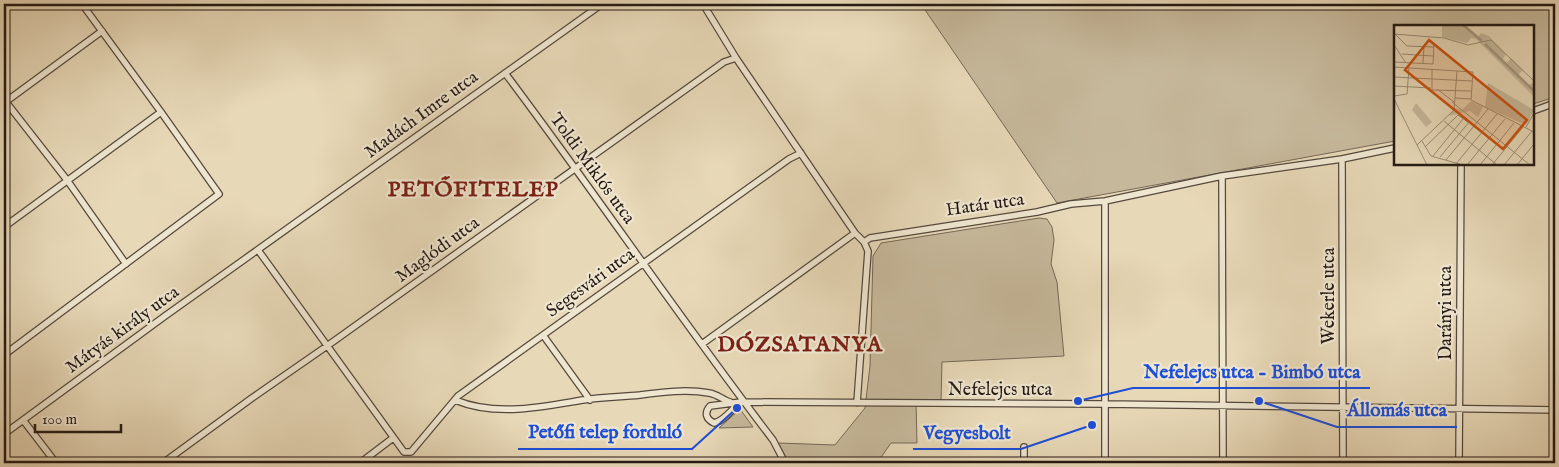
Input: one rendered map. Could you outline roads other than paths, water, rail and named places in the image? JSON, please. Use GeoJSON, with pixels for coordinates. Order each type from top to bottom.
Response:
{"type":"FeatureCollection","features":[{"type":"Feature","properties":{"kind":"street"},"geometry":{"type":"LineString","coordinates":[[4,355],[219,194],[162,112],[82,4]]}},
{"type":"Feature","properties":{"kind":"street","name":"Madách Imre utca"},"geometry":{"type":"LineString","coordinates":[[258,250],[602,4]]}},
{"type":"Feature","properties":{"kind":"street"},"geometry":{"type":"LineString","coordinates":[[703,4],[736,58],[855,233],[864,242],[868,251],[857,403]]}},
{"type":"Feature","properties":{"kind":"street"},"geometry":{"type":"LineString","coordinates":[[102,31],[5,103],[67,180],[126,264]]}},
{"type":"Feature","properties":{"kind":"street","name":"Maglódi utca"},"geometry":{"type":"LineString","coordinates":[[163,463],[724,62],[736,58]]}},
{"type":"Feature","properties":{"kind":"street","name":"Toldi Miklós utca"},"geometry":{"type":"LineString","coordinates":[[505,73],[576,168],[743,402],[773,440],[785,463]]}},
{"type":"Feature","properties":{"kind":"street"},"geometry":{"type":"LineString","coordinates":[[1534,111],[1555,103]]}},
{"type":"Feature","properties":{"kind":"street"},"geometry":{"type":"LineString","coordinates":[[4,227],[162,112]]}},
{"type":"Feature","properties":{"kind":"street","name":"Határ utca"},"geometry":{"type":"LineString","coordinates":[[864,242],[870,238],[913,230],[1037,212],[1071,204],[1105,201],[1222,176],[1342,160],[1394,148]]}},
{"type":"Feature","properties":{"kind":"street","name":"Segesvári utca"},"geometry":{"type":"LineString","coordinates":[[393,438],[404,452],[411,452],[458,396],[788,159],[801,153]]}},
{"type":"Feature","properties":{"kind":"street","name":"Wekerle utca"},"geometry":{"type":"LineString","coordinates":[[1342,160],[1343,463]]}},
{"type":"Feature","properties":{"kind":"street","name":"Darányi utca"},"geometry":{"type":"LineString","coordinates":[[1459,463],[1461,165]]}},
{"type":"Feature","properties":{"kind":"street"},"geometry":{"type":"LineString","coordinates":[[1222,176],[1223,463]]}},
{"type":"Feature","properties":{"kind":"street"},"geometry":{"type":"LineString","coordinates":[[1105,201],[1105,463]]}},
{"type":"Feature","properties":{"kind":"street"},"geometry":{"type":"LineString","coordinates":[[702,344],[855,233]]}},
{"type":"Feature","properties":{"kind":"street"},"geometry":{"type":"LineString","coordinates":[[258,250],[393,438],[360,463]]}},
{"type":"Feature","properties":{"kind":"street","name":"Mátyás király utca"},"geometry":{"type":"LineString","coordinates":[[4,434],[258,250]]}},
{"type":"Feature","properties":{"kind":"street"},"geometry":{"type":"LineString","coordinates":[[543,335],[590,400]]}},
{"type":"Feature","properties":{"kind":"street"},"geometry":{"type":"LineString","coordinates":[[455,400],[466,405],[502,410],[550,406],[622,395],[683,391],[708,392],[733,403]]}},
{"type":"Feature","properties":{"kind":"street","name":"Nefelejcs utca"},"geometry":{"type":"LineString","coordinates":[[743,402],[734,406],[724,420],[714,423],[706,417],[710,406],[743,402],[1105,404],[1555,410]]}},
{"type":"Feature","properties":{"kind":"street"},"geometry":{"type":"LineString","coordinates":[[23,420],[56,463]]}},
{"type":"Feature","properties":{"kind":"street"},"geometry":{"type":"LineString","coordinates":[[1024,447],[1024,463]]}},
{"type":"Feature","properties":{"kind":"place","name":"Nefelejcs utca - Bimbó utca"},"geometry":{"type":"Point","coordinates":[1078,401]}},
{"type":"Feature","properties":{"kind":"place","name":"Állomás utca"},"geometry":{"type":"Point","coordinates":[1259,401]}},
{"type":"Feature","properties":{"kind":"place","name":"Petőfi telep forduló"},"geometry":{"type":"Point","coordinates":[737,408]}},
{"type":"Feature","properties":{"kind":"place","name":"Vegyesbolt"},"geometry":{"type":"Point","coordinates":[1092,425]}},
{"type":"Feature","properties":{"kind":"district","name":"PETŐFITELEP"},"geometry":{"type":"Point","coordinates":[473,188]}},
{"type":"Feature","properties":{"kind":"district","name":"DÓZSATANYA"},"geometry":{"type":"Point","coordinates":[800,343]}}]}
